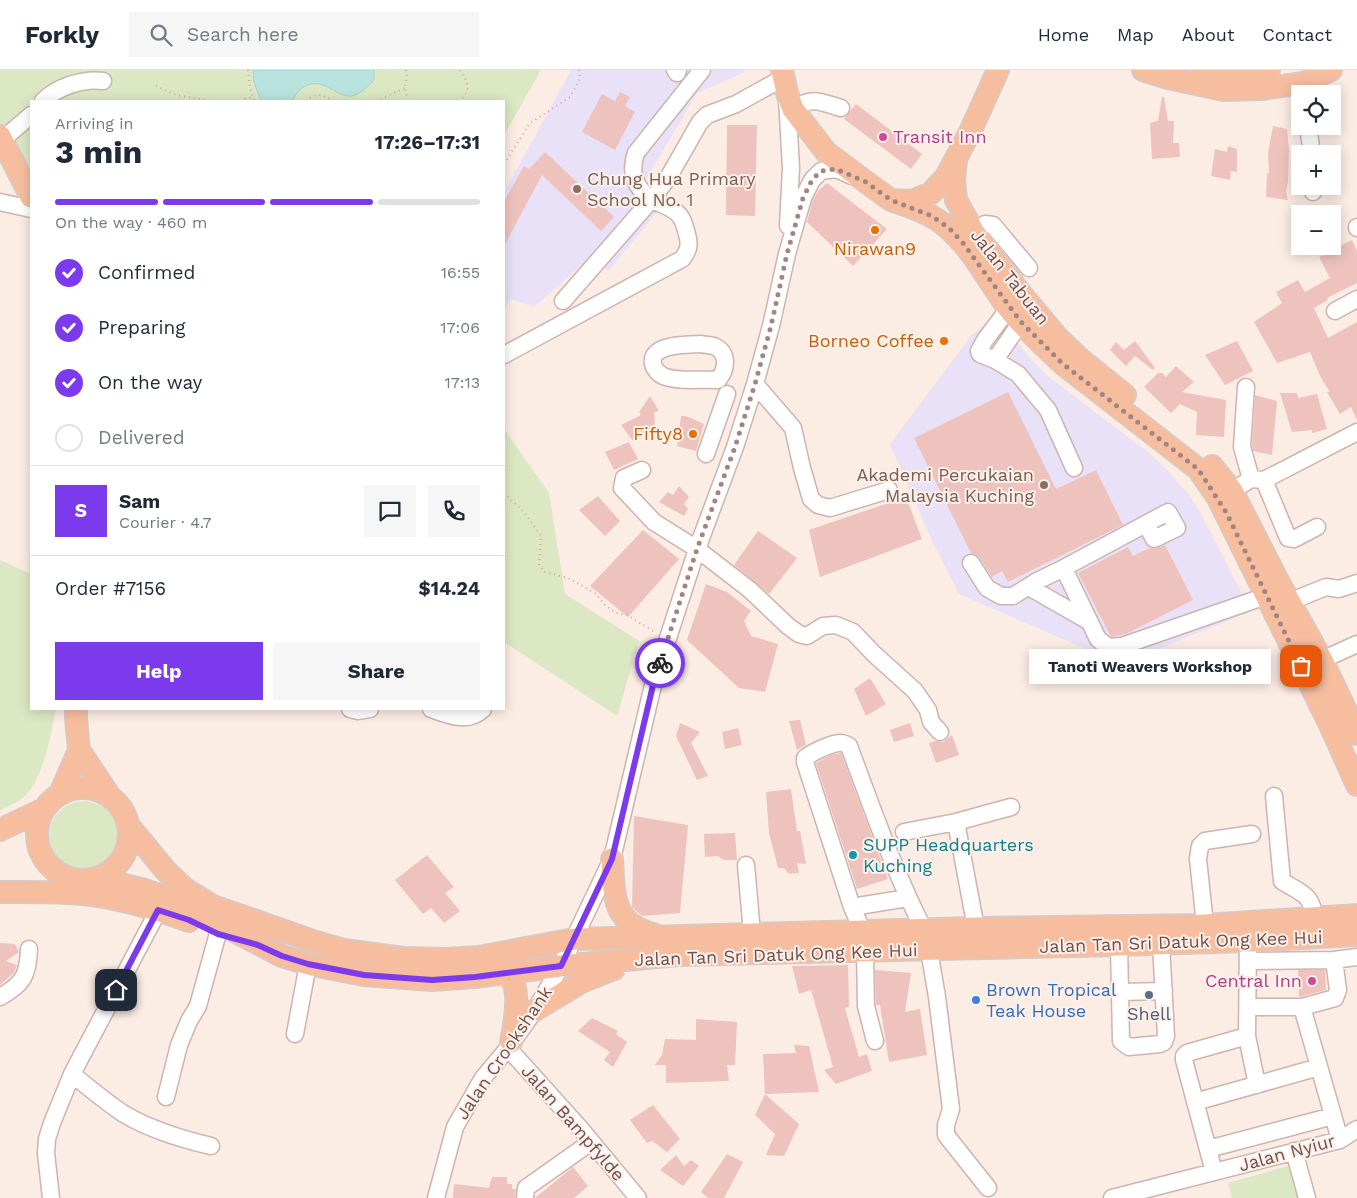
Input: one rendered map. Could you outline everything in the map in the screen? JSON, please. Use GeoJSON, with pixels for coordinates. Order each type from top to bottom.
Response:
{"type":"FeatureCollection","features":[{"type":"Feature","properties":{"kind":"main road"},"geometry":{"type":"LineString","coordinates":[[891,200],[912,201],[931,193],[946,177],[956,160],[998,70]]}},
{"type":"Feature","properties":{"kind":"main road"},"geometry":{"type":"LineString","coordinates":[[1143,70],[1168,78],[1224,90],[1291,88]]}},
{"type":"Feature","properties":{"kind":"main road"},"geometry":{"type":"LineString","coordinates":[[1203,70],[1234,74],[1269,70]]}},
{"type":"Feature","properties":{"kind":"main road"},"geometry":{"type":"LineString","coordinates":[[1308,85],[1331,70]]}},
{"type":"Feature","properties":{"kind":"main road","name":"Jalan Tabuan"},"geometry":{"type":"LineString","coordinates":[[786,88],[826,152],[891,200],[932,216],[949,228],[963,243],[1015,315],[1063,364],[1198,469],[1226,512],[1331,727],[1357,785]]}},
{"type":"Feature","properties":{"kind":"main road"},"geometry":{"type":"LineString","coordinates":[[1,138],[30,195]]}},
{"type":"Feature","properties":{"kind":"main road","name":"Jalan Tabuan"},"geometry":{"type":"LineString","coordinates":[[956,160],[954,180],[956,200],[975,234],[1022,296],[1058,338],[1079,358],[1206,459],[1232,491],[1289,602],[1322,660],[1357,734]]}},
{"type":"Feature","properties":{"kind":"main road"},"geometry":{"type":"LineString","coordinates":[[44,809],[38,821],[36,835],[38,848],[44,860],[53,870],[80,880],[95,878],[108,873],[118,864],[125,852],[128,839],[128,825],[122,810],[80,750],[76,710]]}},
{"type":"Feature","properties":{"kind":"main road"},"geometry":{"type":"LineString","coordinates":[[60,794],[80,750]]}},
{"type":"Feature","properties":{"kind":"main road"},"geometry":{"type":"LineString","coordinates":[[0,830],[44,809],[60,794],[72,789],[86,788],[112,798]]}},
{"type":"Feature","properties":{"kind":"main road","name":"Jalan Tan Sri Datuk Ong Kee Hui"},"geometry":{"type":"LineString","coordinates":[[128,825],[172,877],[213,906],[316,942],[378,956],[446,960],[479,957],[575,939],[752,933],[864,941]]}},
{"type":"Feature","properties":{"kind":"main road"},"geometry":{"type":"LineString","coordinates":[[612,859],[615,896],[620,911],[629,923],[643,931],[663,937]]}},
{"type":"Feature","properties":{"kind":"main road"},"geometry":{"type":"LineString","coordinates":[[0,879],[65,876]]}},
{"type":"Feature","properties":{"kind":"main road","name":"Jalan Tan Sri Datuk Ong Kee Hui"},"geometry":{"type":"LineString","coordinates":[[95,878],[145,890],[174,900],[258,945],[282,956],[308,964],[364,975],[432,980],[678,955],[864,941],[927,940],[1119,946],[1161,944],[1249,952],[1357,935]]}},
{"type":"Feature","properties":{"kind":"main road"},"geometry":{"type":"LineString","coordinates":[[0,892],[40,892],[103,897],[158,910],[189,920],[218,934],[258,945]]}},
{"type":"Feature","properties":{"kind":"main road","name":"Jalan Tan Sri Datuk Ong Kee Hui"},"geometry":{"type":"LineString","coordinates":[[927,940],[976,928],[1205,925],[1357,915]]}},
{"type":"Feature","properties":{"kind":"main road"},"geometry":{"type":"LineString","coordinates":[[535,1010],[583,981],[602,973],[678,955]]}},
{"type":"Feature","properties":{"kind":"main road"},"geometry":{"type":"LineString","coordinates":[[506,973],[513,983],[515,994],[515,1019],[510,1045]]}},
{"type":"Feature","properties":{"kind":"street"},"geometry":{"type":"LineString","coordinates":[[505,354],[682,258],[689,250],[689,242],[684,224],[679,216],[671,208],[652,199],[638,188],[632,164],[636,153],[702,70]]}},
{"type":"Feature","properties":{"kind":"street"},"geometry":{"type":"LineString","coordinates":[[44,100],[63,87],[97,80],[103,81]]}},
{"type":"Feature","properties":{"kind":"street"},"geometry":{"type":"LineString","coordinates":[[563,302],[668,178],[700,122],[708,115],[786,88]]}},
{"type":"Feature","properties":{"kind":"street"},"geometry":{"type":"LineString","coordinates":[[786,88],[804,102],[811,100],[841,108]]}},
{"type":"Feature","properties":{"kind":"street"},"geometry":{"type":"LineString","coordinates":[[786,88],[791,168],[787,254]]}},
{"type":"Feature","properties":{"kind":"street"},"geometry":{"type":"LineString","coordinates":[[1,138],[30,116]]}},
{"type":"Feature","properties":{"kind":"street"},"geometry":{"type":"LineString","coordinates":[[787,254],[803,198],[812,180],[821,171],[836,169],[866,182]]}},
{"type":"Feature","properties":{"kind":"street"},"geometry":{"type":"LineString","coordinates":[[0,202],[30,210]]}},
{"type":"Feature","properties":{"kind":"street"},"geometry":{"type":"LineString","coordinates":[[975,234],[985,224],[993,225],[1029,268]]}},
{"type":"Feature","properties":{"kind":"street","name":"Jalan Crookshank"},"geometry":{"type":"LineString","coordinates":[[436,1198],[455,1127],[483,1078],[535,1010],[561,966],[612,859],[654,681],[697,549],[735,447],[771,326],[787,254]]}},
{"type":"Feature","properties":{"kind":"street"},"geometry":{"type":"LineString","coordinates":[[1335,311],[1357,299]]}},
{"type":"Feature","properties":{"kind":"street"},"geometry":{"type":"LineString","coordinates":[[1015,315],[985,340],[979,351],[980,354],[995,360],[1018,374],[1048,410],[1074,468]]}},
{"type":"Feature","properties":{"kind":"street"},"geometry":{"type":"LineString","coordinates":[[995,360],[1015,315]]}},
{"type":"Feature","properties":{"kind":"street"},"geometry":{"type":"LineString","coordinates":[[718,380],[720,388],[727,394]]}},
{"type":"Feature","properties":{"kind":"street"},"geometry":{"type":"LineString","coordinates":[[1246,387],[1242,447],[1258,480],[1288,538],[1294,539],[1317,528]]}},
{"type":"Feature","properties":{"kind":"street"},"geometry":{"type":"LineString","coordinates":[[727,394],[753,389],[793,428],[811,499],[818,506],[830,508],[890,490]]}},
{"type":"Feature","properties":{"kind":"street"},"geometry":{"type":"LineString","coordinates":[[706,454],[727,394]]}},
{"type":"Feature","properties":{"kind":"street"},"geometry":{"type":"LineString","coordinates":[[1232,491],[1357,432]]}},
{"type":"Feature","properties":{"kind":"street"},"geometry":{"type":"LineString","coordinates":[[642,470],[624,478],[622,488],[654,522],[697,549],[750,590],[799,634],[807,636],[823,626],[836,625],[853,632],[915,691],[928,710],[931,722],[940,732]]}},
{"type":"Feature","properties":{"kind":"street"},"geometry":{"type":"LineString","coordinates":[[971,563],[987,588],[1001,596],[1013,596],[1037,581],[1146,524]]}},
{"type":"Feature","properties":{"kind":"street"},"geometry":{"type":"LineString","coordinates":[[1060,570],[1066,573],[1098,639],[1108,647],[1122,646],[1266,596]]}},
{"type":"Feature","properties":{"kind":"street"},"geometry":{"type":"LineString","coordinates":[[1289,602],[1326,587],[1339,589],[1357,583]]}},
{"type":"Feature","properties":{"kind":"street"},"geometry":{"type":"LineString","coordinates":[[1029,587],[1090,622]]}},
{"type":"Feature","properties":{"kind":"street"},"geometry":{"type":"LineString","coordinates":[[1322,660],[1357,644]]}},
{"type":"Feature","properties":{"kind":"street"},"geometry":{"type":"LineString","coordinates":[[434,710],[452,716],[470,717],[482,710]]}},
{"type":"Feature","properties":{"kind":"street"},"geometry":{"type":"LineString","coordinates":[[875,1041],[866,1006],[864,941],[805,762],[805,758],[809,755],[834,744],[841,743],[849,746],[876,819],[927,940],[938,1004],[951,1109],[946,1125],[946,1135],[988,1188]]}},
{"type":"Feature","properties":{"kind":"street"},"geometry":{"type":"LineString","coordinates":[[1274,796],[1282,880],[1310,900],[1314,918]]}},
{"type":"Feature","properties":{"kind":"street"},"geometry":{"type":"LineString","coordinates":[[904,832],[956,822],[1010,807]]}},
{"type":"Feature","properties":{"kind":"street"},"geometry":{"type":"LineString","coordinates":[[956,822],[976,928]]}},
{"type":"Feature","properties":{"kind":"street"},"geometry":{"type":"LineString","coordinates":[[1205,925],[1198,859],[1200,846],[1205,841],[1252,834]]}},
{"type":"Feature","properties":{"kind":"street"},"geometry":{"type":"LineString","coordinates":[[746,865],[752,933]]}},
{"type":"Feature","properties":{"kind":"street"},"geometry":{"type":"LineString","coordinates":[[852,907],[908,898]]}},
{"type":"Feature","properties":{"kind":"street"},"geometry":{"type":"LineString","coordinates":[[50,1198],[46,1170],[47,1139],[52,1123],[72,1074],[158,910]]}},
{"type":"Feature","properties":{"kind":"street"},"geometry":{"type":"LineString","coordinates":[[166,1097],[179,1045],[189,1021],[198,1006],[218,934]]}},
{"type":"Feature","properties":{"kind":"street"},"geometry":{"type":"LineString","coordinates":[[1119,946],[1121,1041],[1128,1047],[1160,1044],[1164,1042],[1166,1036],[1161,944]]}},
{"type":"Feature","properties":{"kind":"street"},"geometry":{"type":"LineString","coordinates":[[0,997],[19,986],[25,976],[29,950]]}},
{"type":"Feature","properties":{"kind":"street"},"geometry":{"type":"LineString","coordinates":[[1257,1084],[1247,1036],[1249,952],[1334,960],[1357,956]]}},
{"type":"Feature","properties":{"kind":"street"},"geometry":{"type":"LineString","coordinates":[[1248,1007],[1302,1007],[1335,998],[1338,990],[1334,960]]}},
{"type":"Feature","properties":{"kind":"street"},"geometry":{"type":"LineString","coordinates":[[295,1034],[308,964]]}},
{"type":"Feature","properties":{"kind":"street"},"geometry":{"type":"LineString","coordinates":[[1120,992],[1164,991]]}},
{"type":"Feature","properties":{"kind":"street"},"geometry":{"type":"LineString","coordinates":[[1302,1007],[1340,1140]]}},
{"type":"Feature","properties":{"kind":"street"},"geometry":{"type":"LineString","coordinates":[[1214,1172],[1184,1056],[1187,1053],[1247,1036]]}},
{"type":"Feature","properties":{"kind":"street","name":"Jalan Bampfylde"},"geometry":{"type":"LineString","coordinates":[[510,1045],[638,1198]]}},
{"type":"Feature","properties":{"kind":"street"},"geometry":{"type":"LineString","coordinates":[[1195,1102],[1319,1067]]}},
{"type":"Feature","properties":{"kind":"street"},"geometry":{"type":"LineString","coordinates":[[72,1074],[114,1107],[138,1121],[162,1132],[211,1146]]}},
{"type":"Feature","properties":{"kind":"street"},"geometry":{"type":"LineString","coordinates":[[1208,1149],[1333,1116]]}},
{"type":"Feature","properties":{"kind":"street","name":"Jalan Nyiur"},"geometry":{"type":"LineString","coordinates":[[1112,1198],[1340,1140],[1357,1129]]}},
{"type":"Feature","properties":{"kind":"street"},"geometry":{"type":"LineString","coordinates":[[525,1198],[526,1188],[592,1142]]}},
{"type":"Feature","properties":{"kind":"street"},"geometry":{"type":"LineString","coordinates":[[1294,1151],[1307,1198]]}},
{"type":"Feature","properties":{"kind":"path"},"geometry":{"type":"LineString","coordinates":[[248,70],[253,100]]}},
{"type":"Feature","properties":{"kind":"path"},"geometry":{"type":"LineString","coordinates":[[406,70],[405,88],[408,100]]}},
{"type":"Feature","properties":{"kind":"path"},"geometry":{"type":"LineString","coordinates":[[460,70],[467,81],[467,94],[463,100]]}},
{"type":"Feature","properties":{"kind":"path"},"geometry":{"type":"LineString","coordinates":[[505,162],[530,123],[570,98],[580,79],[579,70]]}},
{"type":"Feature","properties":{"kind":"path"},"geometry":{"type":"LineString","coordinates":[[156,86],[176,95],[206,100]]}},
{"type":"Feature","properties":{"kind":"path"},"geometry":{"type":"LineString","coordinates":[[378,100],[405,88]]}},
{"type":"Feature","properties":{"kind":"path"},"geometry":{"type":"LineString","coordinates":[[307,100],[313,95],[322,95],[332,100]]}},
{"type":"Feature","properties":{"kind":"path"},"geometry":{"type":"LineString","coordinates":[[505,494],[524,511],[541,536],[539,565],[544,572],[568,578],[581,585],[596,594],[604,605],[616,613],[629,616],[667,641]]}},
{"type":"Feature","properties":{"kind":"shaded area","name":"Chung Hua Primary School No. 1"},"geometry":{"type":"Polygon","coordinates":[[[571,70],[744,70],[745,72],[697,93],[642,186],[668,199],[609,270],[582,265],[534,307],[511,299],[505,308],[505,191],[571,70]]]}},
{"type":"Feature","properties":{"kind":"shaded area","name":"Akademi Percukaian Malaysia Kuching"},"geometry":{"type":"Polygon","coordinates":[[[996,314],[1028,356],[1049,377],[1149,453],[1190,496],[1251,611],[1149,653],[1102,656],[959,594],[932,541],[890,444],[971,336],[996,314]]]}},
{"type":"Feature","properties":{"kind":"green space"},"geometry":{"type":"Polygon","coordinates":[[[0,70],[541,70],[505,133],[505,100],[30,100],[30,183],[0,122],[0,70]]]}},
{"type":"Feature","properties":{"kind":"green space"},"geometry":{"type":"Polygon","coordinates":[[[505,430],[549,493],[565,594],[639,641],[617,716],[505,643],[505,430]]]}},
{"type":"Feature","properties":{"kind":"green space"},"geometry":{"type":"Polygon","coordinates":[[[0,560],[30,574],[30,710],[56,710],[46,753],[33,786],[21,799],[0,811],[0,560]]]}},
{"type":"Feature","properties":{"kind":"green space"},"geometry":{"type":"Polygon","coordinates":[[[84,801],[97,804],[109,811],[116,823],[119,836],[116,849],[109,861],[97,868],[84,871],[71,868],[59,861],[52,849],[49,836],[52,823],[59,811],[71,804],[84,801]]]}},
{"type":"Feature","properties":{"kind":"green space"},"geometry":{"type":"Polygon","coordinates":[[[1291,1165],[1300,1198],[1232,1198],[1228,1183],[1291,1165]]]}},
{"type":"Feature","properties":{"kind":"water"},"geometry":{"type":"Polygon","coordinates":[[[253,70],[374,70],[374,80],[361,92],[352,96],[345,96],[323,85],[313,84],[300,89],[294,100],[261,100],[254,82],[253,70]]]}},
{"type":"Feature","properties":{"kind":"building"},"geometry":{"type":"Polygon","coordinates":[[[620,92],[630,97],[625,106],[635,112],[615,150],[582,132],[602,94],[615,101],[620,92]]]}},
{"type":"Feature","properties":{"kind":"building"},"geometry":{"type":"Polygon","coordinates":[[[1162,97],[1164,97],[1168,121],[1174,121],[1173,143],[1179,143],[1180,157],[1152,159],[1150,123],[1158,121],[1162,97]]]}},
{"type":"Feature","properties":{"kind":"building","name":"Transit Inn"},"geometry":{"type":"Polygon","coordinates":[[[856,104],[922,154],[911,169],[844,119],[856,104]]]}},
{"type":"Feature","properties":{"kind":"building"},"geometry":{"type":"Polygon","coordinates":[[[727,125],[757,125],[755,216],[726,215],[727,125]]]}},
{"type":"Feature","properties":{"kind":"building"},"geometry":{"type":"Polygon","coordinates":[[[1273,126],[1287,129],[1289,148],[1286,191],[1288,200],[1266,197],[1267,173],[1269,174],[1268,153],[1273,126]]]}},
{"type":"Feature","properties":{"kind":"building"},"geometry":{"type":"Polygon","coordinates":[[[1228,146],[1237,149],[1237,172],[1231,171],[1230,180],[1211,176],[1215,149],[1227,152],[1228,146]]]}},
{"type":"Feature","properties":{"kind":"building"},"geometry":{"type":"Polygon","coordinates":[[[545,152],[614,217],[601,231],[542,175],[505,244],[505,200],[524,166],[529,169],[545,152]]]}},
{"type":"Feature","properties":{"kind":"building"},"geometry":{"type":"Polygon","coordinates":[[[827,183],[887,229],[853,266],[807,222],[812,202],[818,191],[827,183]]]}},
{"type":"Feature","properties":{"kind":"building"},"geometry":{"type":"Polygon","coordinates":[[[1352,240],[1357,251],[1357,283],[1327,298],[1328,300],[1314,308],[1328,338],[1357,322],[1357,420],[1351,407],[1340,414],[1327,392],[1330,392],[1321,378],[1310,352],[1277,363],[1254,322],[1282,303],[1276,292],[1298,280],[1305,292],[1330,278],[1319,257],[1323,255],[1341,255],[1341,246],[1352,240]]]}},
{"type":"Feature","properties":{"kind":"building"},"geometry":{"type":"Polygon","coordinates":[[[1135,341],[1155,368],[1153,370],[1135,356],[1126,366],[1110,350],[1116,342],[1124,350],[1135,341]]]}},
{"type":"Feature","properties":{"kind":"building"},"geometry":{"type":"Polygon","coordinates":[[[1237,341],[1253,371],[1225,385],[1205,355],[1237,341]]]}},
{"type":"Feature","properties":{"kind":"building"},"geometry":{"type":"Polygon","coordinates":[[[1176,366],[1194,382],[1182,392],[1226,400],[1224,437],[1196,435],[1197,412],[1180,404],[1171,413],[1144,387],[1158,373],[1162,373],[1166,377],[1176,366]]]}},
{"type":"Feature","properties":{"kind":"building"},"geometry":{"type":"Polygon","coordinates":[[[1008,392],[1056,489],[1096,470],[1123,525],[1008,582],[1002,571],[992,577],[979,557],[971,553],[914,438],[1008,392]]]}},
{"type":"Feature","properties":{"kind":"building"},"geometry":{"type":"Polygon","coordinates":[[[1280,393],[1297,393],[1298,398],[1317,394],[1327,429],[1312,433],[1312,430],[1292,432],[1280,393]]]}},
{"type":"Feature","properties":{"kind":"building"},"geometry":{"type":"Polygon","coordinates":[[[1255,395],[1277,401],[1272,455],[1253,451],[1255,395]]]}},
{"type":"Feature","properties":{"kind":"building"},"geometry":{"type":"Polygon","coordinates":[[[650,396],[659,411],[654,412],[655,424],[633,441],[621,425],[641,415],[639,412],[650,396]]]}},
{"type":"Feature","properties":{"kind":"building"},"geometry":{"type":"Polygon","coordinates":[[[681,416],[686,416],[704,424],[696,451],[677,446],[681,416]]]}},
{"type":"Feature","properties":{"kind":"building"},"geometry":{"type":"Polygon","coordinates":[[[629,442],[638,459],[614,470],[605,452],[629,442]]]}},
{"type":"Feature","properties":{"kind":"building"},"geometry":{"type":"Polygon","coordinates":[[[679,486],[689,497],[684,504],[688,509],[684,516],[659,502],[668,492],[673,495],[679,486]]]}},
{"type":"Feature","properties":{"kind":"building"},"geometry":{"type":"Polygon","coordinates":[[[598,496],[620,521],[605,536],[579,510],[598,496]]]}},
{"type":"Feature","properties":{"kind":"building"},"geometry":{"type":"Polygon","coordinates":[[[906,497],[922,539],[820,577],[809,530],[906,497]]]}},
{"type":"Feature","properties":{"kind":"building"},"geometry":{"type":"Polygon","coordinates":[[[643,530],[679,559],[628,617],[590,586],[643,530]]]}},
{"type":"Feature","properties":{"kind":"building"},"geometry":{"type":"Polygon","coordinates":[[[758,531],[797,558],[769,594],[734,565],[758,531]]]}},
{"type":"Feature","properties":{"kind":"building"},"geometry":{"type":"Polygon","coordinates":[[[1165,545],[1193,600],[1126,634],[1111,637],[1078,573],[1128,547],[1133,556],[1150,548],[1154,549],[1165,545]]]}},
{"type":"Feature","properties":{"kind":"building"},"geometry":{"type":"Polygon","coordinates":[[[706,584],[727,592],[751,611],[744,621],[751,636],[778,644],[765,692],[739,688],[687,640],[706,584]]]}},
{"type":"Feature","properties":{"kind":"building"},"geometry":{"type":"Polygon","coordinates":[[[870,678],[886,704],[866,716],[854,689],[870,678]]]}},
{"type":"Feature","properties":{"kind":"building"},"geometry":{"type":"Polygon","coordinates":[[[800,720],[806,745],[797,750],[789,721],[800,720]]]}},
{"type":"Feature","properties":{"kind":"building"},"geometry":{"type":"Polygon","coordinates":[[[680,723],[700,732],[691,743],[708,776],[697,780],[676,736],[680,723]]]}},
{"type":"Feature","properties":{"kind":"building"},"geometry":{"type":"Polygon","coordinates":[[[910,723],[914,736],[894,742],[890,730],[910,723]]]}},
{"type":"Feature","properties":{"kind":"building"},"geometry":{"type":"Polygon","coordinates":[[[738,728],[742,745],[725,749],[722,732],[738,728]]]}},
{"type":"Feature","properties":{"kind":"building"},"geometry":{"type":"Polygon","coordinates":[[[952,735],[959,755],[936,763],[929,743],[943,742],[952,735]]]}},
{"type":"Feature","properties":{"kind":"building"},"geometry":{"type":"Polygon","coordinates":[[[841,753],[888,879],[857,889],[816,763],[831,755],[841,753]]]}},
{"type":"Feature","properties":{"kind":"building"},"geometry":{"type":"Polygon","coordinates":[[[791,789],[797,831],[800,831],[806,864],[797,863],[799,873],[789,874],[784,868],[778,868],[769,833],[766,792],[791,789]]]}},
{"type":"Feature","properties":{"kind":"building"},"geometry":{"type":"Polygon","coordinates":[[[634,816],[688,825],[680,913],[642,916],[632,907],[634,816]]]}},
{"type":"Feature","properties":{"kind":"building"},"geometry":{"type":"Polygon","coordinates":[[[735,833],[737,860],[724,860],[718,856],[705,857],[704,834],[735,833]]]}},
{"type":"Feature","properties":{"kind":"building"},"geometry":{"type":"Polygon","coordinates":[[[427,855],[454,887],[445,893],[460,911],[444,923],[431,908],[423,914],[395,880],[427,855]]]}},
{"type":"Feature","properties":{"kind":"building"},"geometry":{"type":"Polygon","coordinates":[[[0,943],[15,944],[19,952],[6,961],[17,965],[14,973],[0,985],[0,943]]]}},
{"type":"Feature","properties":{"kind":"building"},"geometry":{"type":"Polygon","coordinates":[[[848,965],[849,1007],[845,1008],[859,1057],[867,1054],[872,1071],[836,1084],[824,1070],[833,1067],[811,990],[799,994],[792,966],[848,965]]]}},
{"type":"Feature","properties":{"kind":"building"},"geometry":{"type":"Polygon","coordinates":[[[875,970],[911,973],[905,1012],[920,1009],[927,1055],[889,1062],[880,1005],[876,1005],[875,970]]]}},
{"type":"Feature","properties":{"kind":"building","name":"Central Inn"},"geometry":{"type":"Polygon","coordinates":[[[1298,970],[1325,970],[1326,990],[1299,997],[1298,970]]]}},
{"type":"Feature","properties":{"kind":"building"},"geometry":{"type":"Polygon","coordinates":[[[592,1018],[618,1031],[616,1034],[627,1042],[613,1067],[604,1060],[610,1052],[578,1031],[592,1018]]]}},
{"type":"Feature","properties":{"kind":"building"},"geometry":{"type":"Polygon","coordinates":[[[696,1019],[737,1022],[735,1065],[727,1065],[729,1081],[666,1083],[666,1065],[655,1065],[662,1055],[665,1039],[696,1040],[696,1019]]]}},
{"type":"Feature","properties":{"kind":"building"},"geometry":{"type":"Polygon","coordinates":[[[794,1045],[809,1046],[819,1092],[765,1094],[763,1054],[796,1053],[794,1045]]]}},
{"type":"Feature","properties":{"kind":"building"},"geometry":{"type":"Polygon","coordinates":[[[765,1094],[799,1124],[784,1156],[766,1155],[775,1134],[755,1115],[765,1094]]]}},
{"type":"Feature","properties":{"kind":"building"},"geometry":{"type":"Polygon","coordinates":[[[653,1105],[680,1139],[667,1152],[652,1141],[647,1143],[630,1120],[653,1105]]]}},
{"type":"Feature","properties":{"kind":"building"},"geometry":{"type":"Polygon","coordinates":[[[727,1154],[743,1162],[724,1198],[708,1198],[701,1192],[727,1154]]]}},
{"type":"Feature","properties":{"kind":"building"},"geometry":{"type":"Polygon","coordinates":[[[676,1155],[684,1166],[691,1160],[699,1166],[683,1186],[660,1170],[676,1155]]]}},
{"type":"Feature","properties":{"kind":"building"},"geometry":{"type":"Polygon","coordinates":[[[573,1167],[588,1186],[574,1198],[535,1198],[573,1167]]]}},
{"type":"Feature","properties":{"kind":"building"},"geometry":{"type":"Polygon","coordinates":[[[492,1177],[507,1177],[507,1184],[512,1184],[512,1189],[516,1189],[515,1198],[453,1198],[454,1184],[489,1188],[492,1177]]]}},
{"type":"Feature","properties":{"kind":"way so far"},"geometry":{"type":"LineString","coordinates":[[660,663],[697,549],[735,447],[755,384],[803,198],[812,180],[821,171],[836,169],[866,182],[891,200],[932,216],[949,228],[963,243],[1009,308],[1042,344],[1063,364],[1198,469],[1226,512],[1301,666]]}},
{"type":"Feature","properties":{"kind":"place","name":"Transit Inn"},"geometry":{"type":"Point","coordinates":[883,137]}},
{"type":"Feature","properties":{"kind":"place","name":"Chung Hua Primary School No. 1"},"geometry":{"type":"Point","coordinates":[577,189]}},
{"type":"Feature","properties":{"kind":"place","name":"Nirawan9"},"geometry":{"type":"Point","coordinates":[875,230]}},
{"type":"Feature","properties":{"kind":"place","name":"Borneo Coffee"},"geometry":{"type":"Point","coordinates":[944,341]}},
{"type":"Feature","properties":{"kind":"place","name":"Fifty8"},"geometry":{"type":"Point","coordinates":[693,434]}},
{"type":"Feature","properties":{"kind":"place","name":"Akademi Percukaian Malaysia Kuching"},"geometry":{"type":"Point","coordinates":[1044,485]}},
{"type":"Feature","properties":{"kind":"place","name":"Tanoti Weavers Workshop"},"geometry":{"type":"Point","coordinates":[1301,666]}},
{"type":"Feature","properties":{"kind":"place","name":"SUPP Headquarters Kuching"},"geometry":{"type":"Point","coordinates":[853,855]}},
{"type":"Feature","properties":{"kind":"place","name":"Central Inn"},"geometry":{"type":"Point","coordinates":[1312,981]}},
{"type":"Feature","properties":{"kind":"place","name":"Shell"},"geometry":{"type":"Point","coordinates":[1149,995]}},
{"type":"Feature","properties":{"kind":"place","name":"Brown Tropical Teak House"},"geometry":{"type":"Point","coordinates":[976,1000]}},
{"type":"Feature","properties":{"kind":"route"},"geometry":{"type":"LineString","coordinates":[[116,990],[158,910],[189,920],[218,934],[258,945],[282,956],[308,964],[364,975],[432,980],[475,977],[561,966],[612,859],[654,681],[660,663]]}}]}
